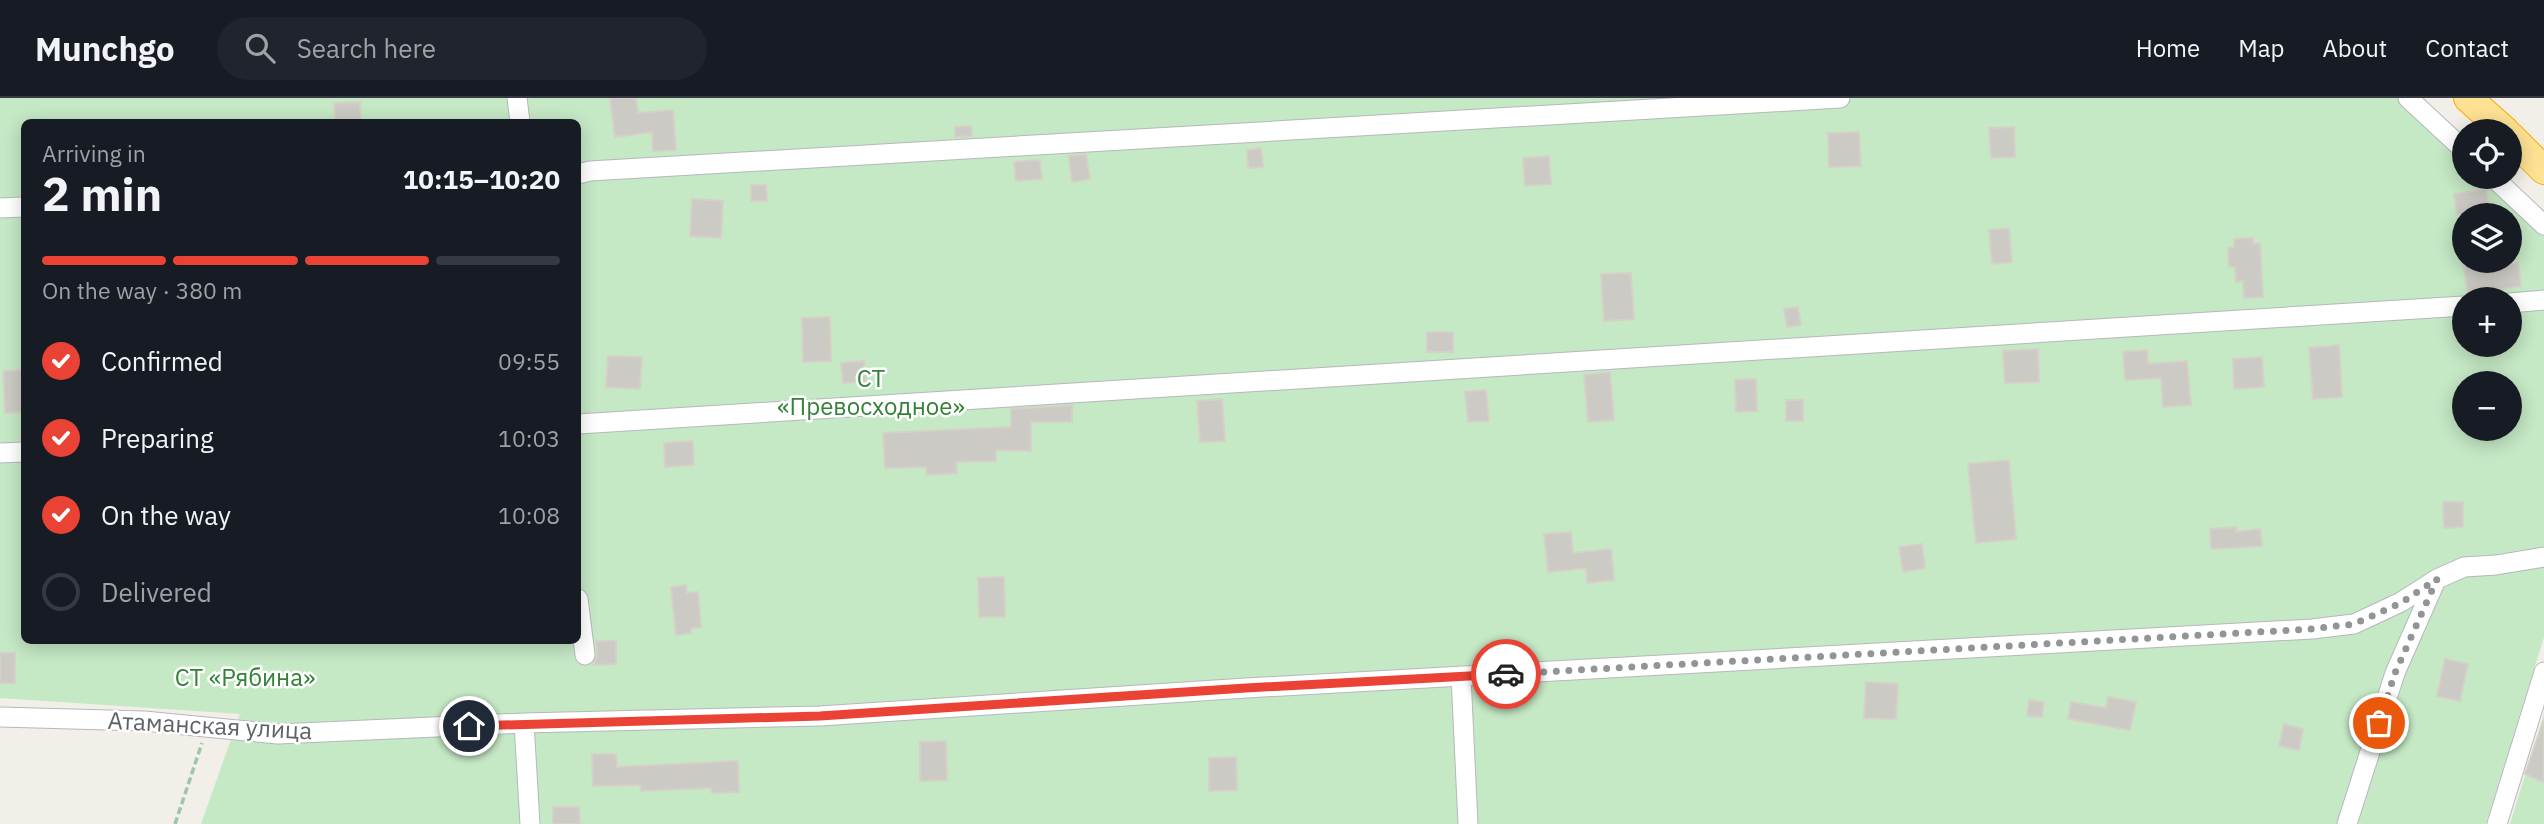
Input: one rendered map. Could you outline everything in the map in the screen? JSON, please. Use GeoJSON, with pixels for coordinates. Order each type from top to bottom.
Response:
{"type":"FeatureCollection","features":[{"type":"Feature","properties":{"kind":"highway"},"geometry":{"type":"LineString","coordinates":[[2468,98],[2492,119]]}},
{"type":"Feature","properties":{"kind":"highway"},"geometry":{"type":"LineString","coordinates":[[2522,148],[2544,170]]}},
{"type":"Feature","properties":{"kind":"street"},"geometry":{"type":"LineString","coordinates":[[517,98],[520,119]]}},
{"type":"Feature","properties":{"kind":"street"},"geometry":{"type":"LineString","coordinates":[[581,174],[604,170],[1840,98]]}},
{"type":"Feature","properties":{"kind":"street"},"geometry":{"type":"LineString","coordinates":[[2408,98],[2452,139]]}},
{"type":"Feature","properties":{"kind":"street"},"geometry":{"type":"LineString","coordinates":[[2506,189],[2544,225]]}},
{"type":"Feature","properties":{"kind":"street"},"geometry":{"type":"LineString","coordinates":[[0,208],[21,207]]}},
{"type":"Feature","properties":{"kind":"street"},"geometry":{"type":"LineString","coordinates":[[2522,302],[2544,300]]}},
{"type":"Feature","properties":{"kind":"street"},"geometry":{"type":"LineString","coordinates":[[581,424],[2452,307]]}},
{"type":"Feature","properties":{"kind":"street"},"geometry":{"type":"LineString","coordinates":[[0,453],[21,452]]}},
{"type":"Feature","properties":{"kind":"street","name":"Атаманская улица"},"geometry":{"type":"LineString","coordinates":[[0,717],[83,718],[278,734],[524,723],[820,716],[1246,688],[2312,629],[2354,624],[2401,603],[2437,579],[2464,567],[2544,557]]}},
{"type":"Feature","properties":{"kind":"street"},"geometry":{"type":"LineString","coordinates":[[2347,824],[2395,673],[2437,579]]}},
{"type":"Feature","properties":{"kind":"street"},"geometry":{"type":"LineString","coordinates":[[581,627],[584,655]]}},
{"type":"Feature","properties":{"kind":"street"},"geometry":{"type":"LineString","coordinates":[[1461,676],[1468,824]]}},
{"type":"Feature","properties":{"kind":"street"},"geometry":{"type":"LineString","coordinates":[[2497,824],[2543,678]]}},
{"type":"Feature","properties":{"kind":"street"},"geometry":{"type":"LineString","coordinates":[[524,723],[530,824]]}},
{"type":"Feature","properties":{"kind":"path"},"geometry":{"type":"LineString","coordinates":[[175,824],[207,728]]}},
{"type":"Feature","properties":{"kind":"green space","name":"СТ «Превосходное»"},"geometry":{"type":"Polygon","coordinates":[[[0,98],[2408,98],[2452,142],[2452,189],[2498,189],[2512,203],[2452,203],[2452,273],[2522,273],[2522,213],[2544,235],[2544,637],[2486,824],[201,824],[240,714],[0,698],[0,98]]]}},
{"type":"Feature","properties":{"kind":"green space"},"geometry":{"type":"Polygon","coordinates":[[[2544,714],[2544,824],[2510,824],[2544,714]]]}},
{"type":"Feature","properties":{"kind":"building"},"geometry":{"type":"Polygon","coordinates":[[[610,98],[636,98],[638,113],[673,110],[676,150],[653,151],[652,132],[615,137],[610,98]]]}},
{"type":"Feature","properties":{"kind":"building"},"geometry":{"type":"Polygon","coordinates":[[[360,102],[361,119],[335,119],[334,103],[360,102]]]}},
{"type":"Feature","properties":{"kind":"building"},"geometry":{"type":"Polygon","coordinates":[[[971,126],[972,136],[955,137],[955,127],[971,126]]]}},
{"type":"Feature","properties":{"kind":"building"},"geometry":{"type":"Polygon","coordinates":[[[2014,127],[2015,157],[1991,158],[1989,128],[2014,127]]]}},
{"type":"Feature","properties":{"kind":"building"},"geometry":{"type":"Polygon","coordinates":[[[1859,132],[1861,166],[1829,167],[1828,133],[1859,132]]]}},
{"type":"Feature","properties":{"kind":"building"},"geometry":{"type":"Polygon","coordinates":[[[1261,148],[1263,167],[1248,168],[1247,150],[1261,148]]]}},
{"type":"Feature","properties":{"kind":"building"},"geometry":{"type":"Polygon","coordinates":[[[1086,154],[1090,179],[1072,182],[1069,156],[1086,154]]]}},
{"type":"Feature","properties":{"kind":"building"},"geometry":{"type":"Polygon","coordinates":[[[1549,156],[1551,184],[1525,186],[1523,158],[1549,156]]]}},
{"type":"Feature","properties":{"kind":"building"},"geometry":{"type":"Polygon","coordinates":[[[1040,160],[1042,179],[1016,181],[1014,162],[1040,160]]]}},
{"type":"Feature","properties":{"kind":"building"},"geometry":{"type":"Polygon","coordinates":[[[751,185],[766,185],[767,201],[751,201],[751,185]]]}},
{"type":"Feature","properties":{"kind":"building"},"geometry":{"type":"Polygon","coordinates":[[[2486,189],[2488,203],[2455,203],[2454,194],[2486,189]]]}},
{"type":"Feature","properties":{"kind":"building"},"geometry":{"type":"Polygon","coordinates":[[[692,199],[723,201],[721,238],[690,236],[692,199]]]}},
{"type":"Feature","properties":{"kind":"building"},"geometry":{"type":"Polygon","coordinates":[[[2009,228],[2012,262],[1992,264],[1989,230],[2009,228]]]}},
{"type":"Feature","properties":{"kind":"building"},"geometry":{"type":"Polygon","coordinates":[[[2253,238],[2253,244],[2260,243],[2263,297],[2244,298],[2243,281],[2236,282],[2235,267],[2229,267],[2228,248],[2234,247],[2234,239],[2253,238]]]}},
{"type":"Feature","properties":{"kind":"building"},"geometry":{"type":"Polygon","coordinates":[[[1631,273],[1634,319],[1604,321],[1601,274],[1631,273]]]}},
{"type":"Feature","properties":{"kind":"building"},"geometry":{"type":"Polygon","coordinates":[[[2465,273],[2519,273],[2521,286],[2467,287],[2465,273]]]}},
{"type":"Feature","properties":{"kind":"building"},"geometry":{"type":"Polygon","coordinates":[[[1798,307],[1801,325],[1787,327],[1784,309],[1798,307]]]}},
{"type":"Feature","properties":{"kind":"building"},"geometry":{"type":"Polygon","coordinates":[[[830,317],[831,361],[803,362],[802,318],[830,317]]]}},
{"type":"Feature","properties":{"kind":"building"},"geometry":{"type":"Polygon","coordinates":[[[1427,332],[1453,332],[1453,352],[1427,352],[1427,332]]]}},
{"type":"Feature","properties":{"kind":"building"},"geometry":{"type":"Polygon","coordinates":[[[2339,345],[2342,397],[2313,399],[2309,348],[2339,345]]]}},
{"type":"Feature","properties":{"kind":"building"},"geometry":{"type":"Polygon","coordinates":[[[2038,349],[2039,382],[2005,383],[2003,351],[2038,349]]]}},
{"type":"Feature","properties":{"kind":"building"},"geometry":{"type":"Polygon","coordinates":[[[2147,350],[2148,364],[2187,361],[2191,405],[2163,407],[2161,378],[2125,380],[2123,352],[2147,350]]]}},
{"type":"Feature","properties":{"kind":"building"},"geometry":{"type":"Polygon","coordinates":[[[608,356],[642,357],[640,389],[606,387],[608,356]]]}},
{"type":"Feature","properties":{"kind":"building"},"geometry":{"type":"Polygon","coordinates":[[[2262,357],[2264,387],[2234,389],[2233,359],[2262,357]]]}},
{"type":"Feature","properties":{"kind":"building"},"geometry":{"type":"Polygon","coordinates":[[[864,361],[866,381],[843,383],[841,363],[864,361]]]}},
{"type":"Feature","properties":{"kind":"building"},"geometry":{"type":"Polygon","coordinates":[[[21,370],[21,412],[5,413],[3,371],[21,370]]]}},
{"type":"Feature","properties":{"kind":"building"},"geometry":{"type":"Polygon","coordinates":[[[1610,372],[1614,420],[1588,422],[1584,375],[1610,372]]]}},
{"type":"Feature","properties":{"kind":"building"},"geometry":{"type":"Polygon","coordinates":[[[1756,379],[1757,411],[1736,412],[1735,380],[1756,379]]]}},
{"type":"Feature","properties":{"kind":"building"},"geometry":{"type":"Polygon","coordinates":[[[1486,390],[1489,421],[1468,422],[1465,392],[1486,390]]]}},
{"type":"Feature","properties":{"kind":"building"},"geometry":{"type":"Polygon","coordinates":[[[1222,399],[1225,441],[1200,442],[1197,401],[1222,399]]]}},
{"type":"Feature","properties":{"kind":"building"},"geometry":{"type":"Polygon","coordinates":[[[1786,400],[1803,400],[1803,421],[1786,421],[1786,400]]]}},
{"type":"Feature","properties":{"kind":"building"},"geometry":{"type":"Polygon","coordinates":[[[1072,405],[1072,422],[1031,422],[1031,451],[996,450],[996,461],[956,462],[957,473],[927,475],[926,467],[885,468],[883,433],[1011,427],[1011,409],[1072,405]]]}},
{"type":"Feature","properties":{"kind":"building"},"geometry":{"type":"Polygon","coordinates":[[[693,441],[694,465],[665,467],[664,443],[693,441]]]}},
{"type":"Feature","properties":{"kind":"building"},"geometry":{"type":"Polygon","coordinates":[[[2009,460],[2016,539],[1976,543],[1968,464],[2009,460]]]}},
{"type":"Feature","properties":{"kind":"building"},"geometry":{"type":"Polygon","coordinates":[[[2443,502],[2463,502],[2463,527],[2444,528],[2443,502]]]}},
{"type":"Feature","properties":{"kind":"building"},"geometry":{"type":"Polygon","coordinates":[[[2236,527],[2236,532],[2260,529],[2262,546],[2211,549],[2210,529],[2236,527]]]}},
{"type":"Feature","properties":{"kind":"building"},"geometry":{"type":"Polygon","coordinates":[[[1571,532],[1573,553],[1611,549],[1614,580],[1587,583],[1586,568],[1548,572],[1544,534],[1571,532]]]}},
{"type":"Feature","properties":{"kind":"building"},"geometry":{"type":"Polygon","coordinates":[[[1922,544],[1925,568],[1903,572],[1899,547],[1922,544]]]}},
{"type":"Feature","properties":{"kind":"building"},"geometry":{"type":"Polygon","coordinates":[[[1004,577],[1005,617],[979,617],[978,578],[1004,577]]]}},
{"type":"Feature","properties":{"kind":"building"},"geometry":{"type":"Polygon","coordinates":[[[686,585],[687,593],[698,592],[701,627],[691,628],[691,633],[676,635],[671,587],[686,585]]]}},
{"type":"Feature","properties":{"kind":"building"},"geometry":{"type":"Polygon","coordinates":[[[596,641],[616,641],[616,664],[594,665],[596,641]]]}},
{"type":"Feature","properties":{"kind":"building"},"geometry":{"type":"Polygon","coordinates":[[[0,653],[15,653],[15,683],[0,683],[0,653]]]}},
{"type":"Feature","properties":{"kind":"building"},"geometry":{"type":"Polygon","coordinates":[[[2445,659],[2468,664],[2460,701],[2437,696],[2445,659]]]}},
{"type":"Feature","properties":{"kind":"building"},"geometry":{"type":"Polygon","coordinates":[[[1866,682],[1898,684],[1896,719],[1864,718],[1866,682]]]}},
{"type":"Feature","properties":{"kind":"building"},"geometry":{"type":"Polygon","coordinates":[[[2108,697],[2136,702],[2130,730],[2068,719],[2071,702],[2106,708],[2108,697]]]}},
{"type":"Feature","properties":{"kind":"building"},"geometry":{"type":"Polygon","coordinates":[[[2029,700],[2044,702],[2042,717],[2027,716],[2029,700]]]}},
{"type":"Feature","properties":{"kind":"building"},"geometry":{"type":"Polygon","coordinates":[[[2544,723],[2544,782],[2525,774],[2544,723]]]}},
{"type":"Feature","properties":{"kind":"building"},"geometry":{"type":"Polygon","coordinates":[[[2284,724],[2303,729],[2299,750],[2279,746],[2284,724]]]}},
{"type":"Feature","properties":{"kind":"building"},"geometry":{"type":"Polygon","coordinates":[[[946,741],[947,780],[920,781],[920,742],[946,741]]]}},
{"type":"Feature","properties":{"kind":"building"},"geometry":{"type":"Polygon","coordinates":[[[592,754],[616,754],[617,767],[738,761],[739,792],[712,793],[711,788],[641,791],[640,785],[593,786],[592,754]]]}},
{"type":"Feature","properties":{"kind":"building"},"geometry":{"type":"Polygon","coordinates":[[[1236,757],[1237,790],[1209,791],[1209,758],[1236,757]]]}},
{"type":"Feature","properties":{"kind":"building"},"geometry":{"type":"Polygon","coordinates":[[[553,807],[579,807],[580,824],[553,824],[553,807]]]}},
{"type":"Feature","properties":{"kind":"way so far"},"geometry":{"type":"LineString","coordinates":[[1506,674],[2312,629],[2354,624],[2401,603],[2437,579],[2395,673],[2379,723]]}},
{"type":"Feature","properties":{"kind":"route"},"geometry":{"type":"LineString","coordinates":[[469,726],[820,716],[1506,674]]}},
{"type":"Feature","properties":{"kind":"park label","name":"СТ «Рябина»"},"geometry":{"type":"Point","coordinates":[245,677]}}]}
